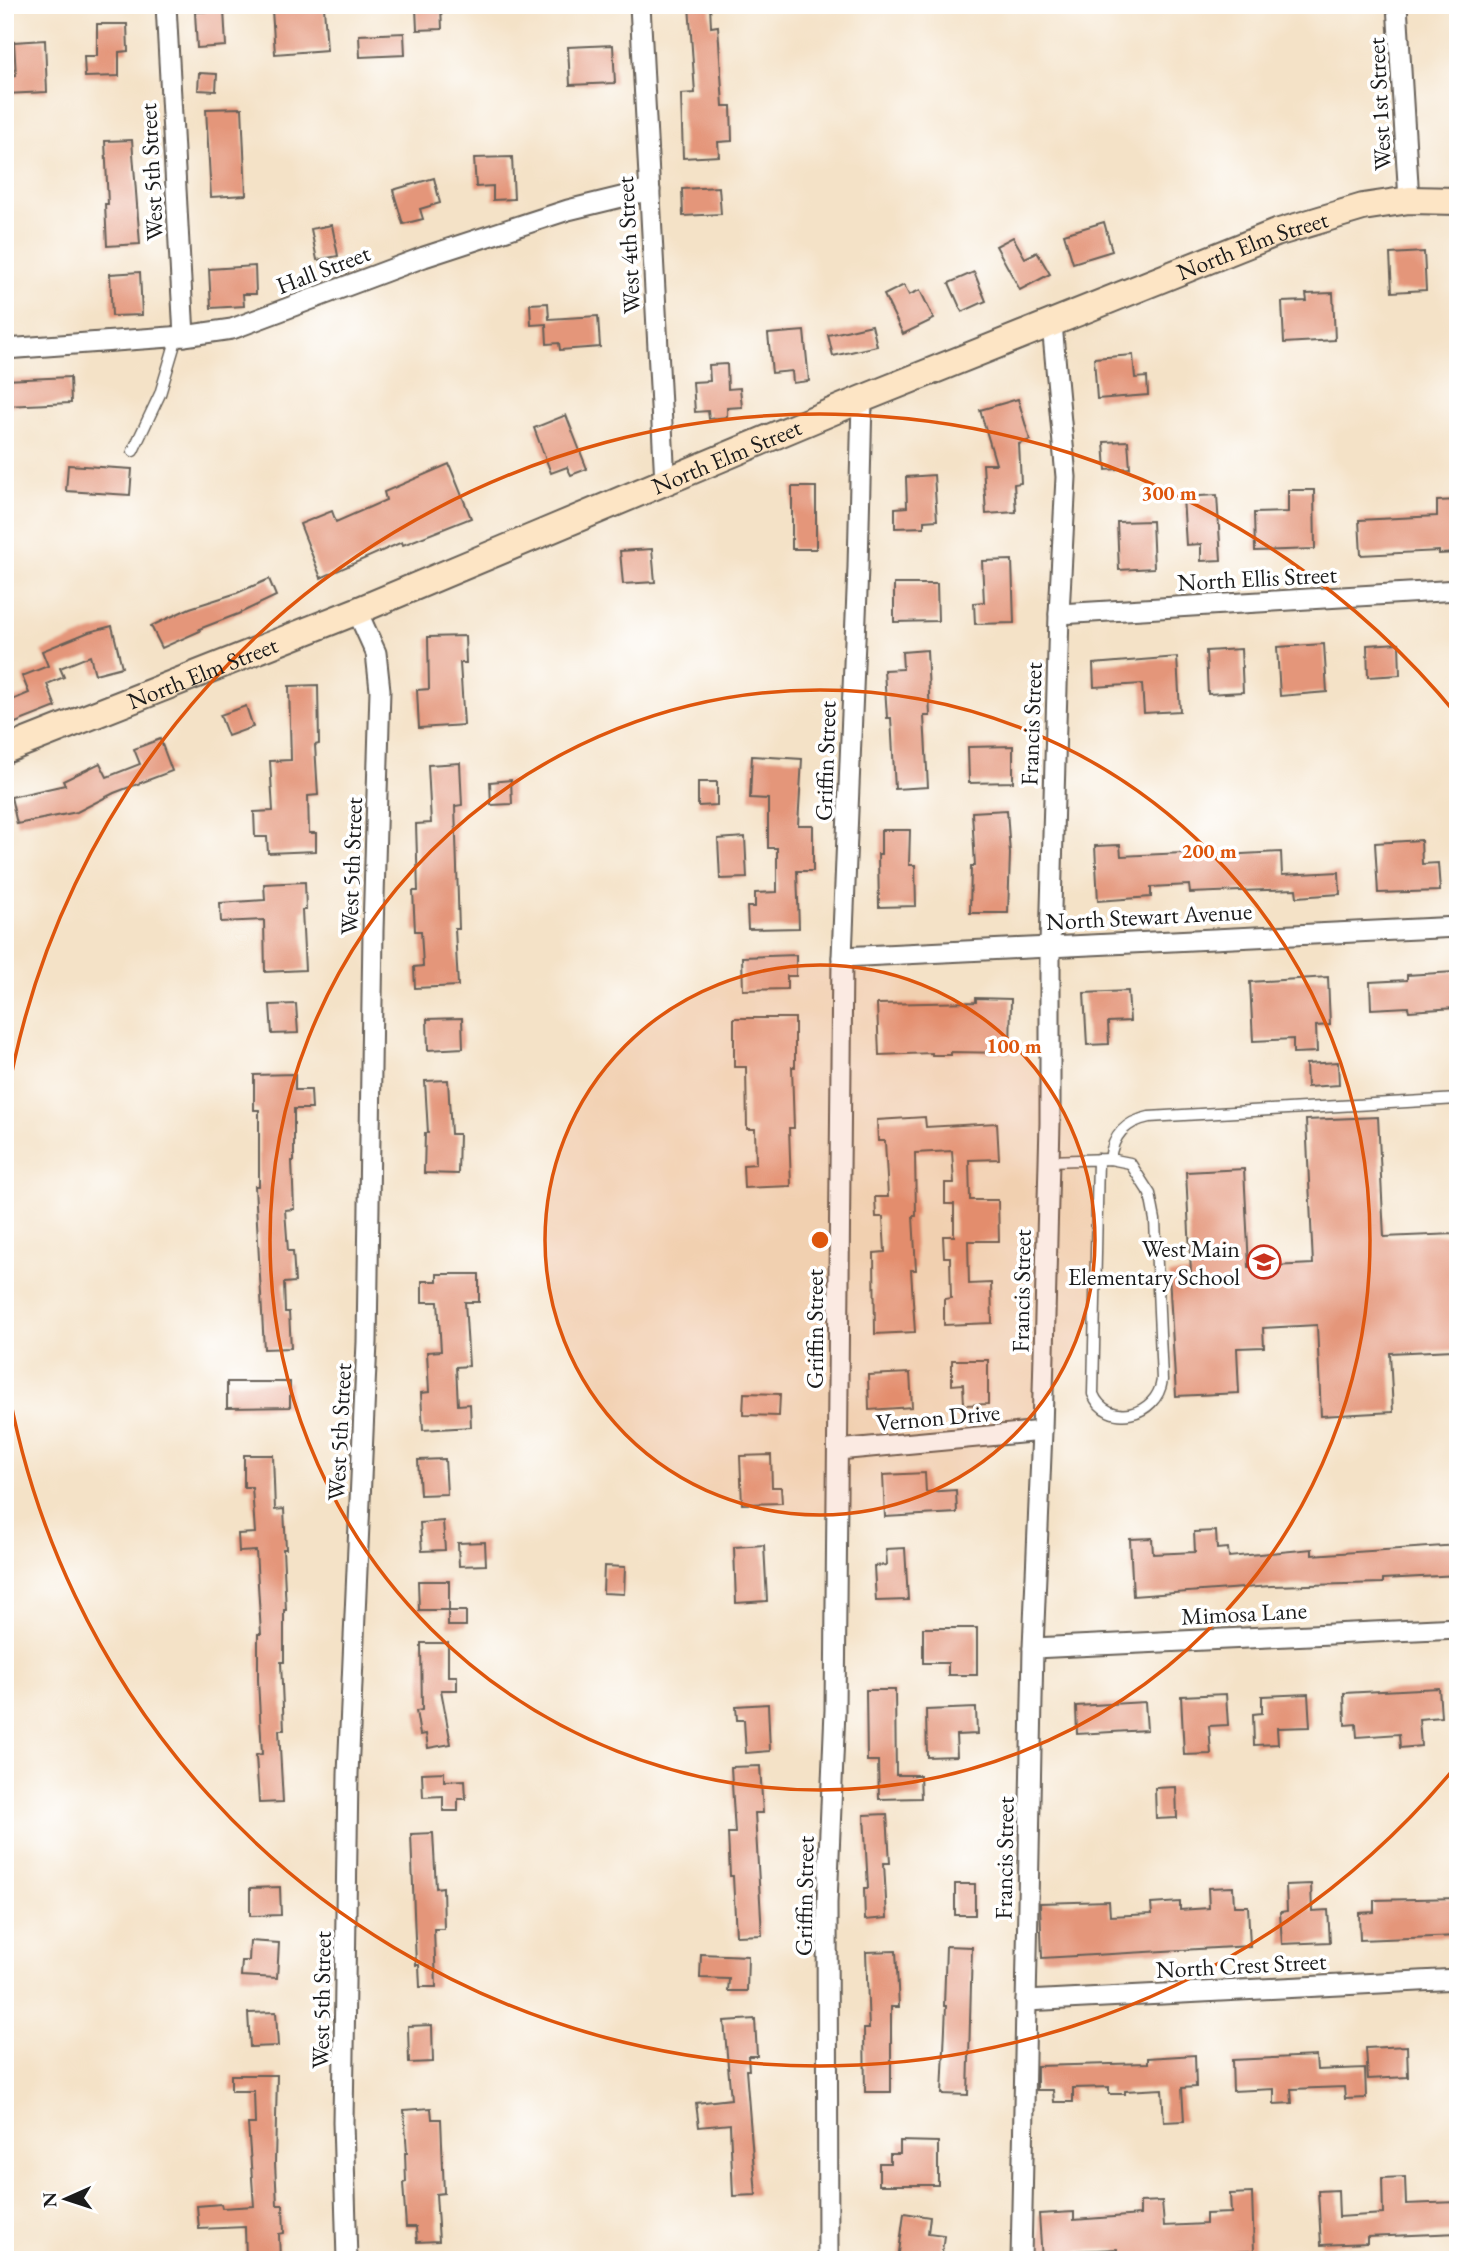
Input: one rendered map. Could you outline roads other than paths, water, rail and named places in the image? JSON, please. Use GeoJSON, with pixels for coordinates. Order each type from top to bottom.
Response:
{"type":"FeatureCollection","features":[{"type":"Feature","properties":{"kind":"street","name":"West 5th Street"},"geometry":{"type":"LineString","coordinates":[[166,5],[180,336]]}},
{"type":"Feature","properties":{"kind":"street","name":"West 4th Street"},"geometry":{"type":"LineString","coordinates":[[640,5],[665,482]]}},
{"type":"Feature","properties":{"kind":"street","name":"West 1st Street"},"geometry":{"type":"LineString","coordinates":[[1397,5],[1409,200]]}},
{"type":"Feature","properties":{"kind":"street","name":"Hall Street"},"geometry":{"type":"LineString","coordinates":[[5,349],[180,336],[232,329],[437,253],[568,210],[650,190]]}},
{"type":"Feature","properties":{"kind":"street","name":"North Elm Street"},"geometry":{"type":"LineString","coordinates":[[5,750],[357,611],[862,399],[1276,233],[1363,207],[1409,200],[1458,201]]}},
{"type":"Feature","properties":{"kind":"street","name":"Francis Street"},"geometry":{"type":"LineString","coordinates":[[1021,2260],[1033,1648],[1049,1161],[1049,945],[1066,477],[1052,324]]}},
{"type":"Feature","properties":{"kind":"street","name":"Griffin Street"},"geometry":{"type":"LineString","coordinates":[[828,2260],[827,1903],[835,1710],[842,957],[862,399]]}},
{"type":"Feature","properties":{"kind":"street","name":"North Ellis Street"},"geometry":{"type":"LineString","coordinates":[[1059,614],[1458,590]]}},
{"type":"Feature","properties":{"kind":"street","name":"West 5th Street"},"geometry":{"type":"LineString","coordinates":[[347,2260],[343,2122],[348,1788],[367,1342],[373,932],[380,690],[376,653],[357,611]]}},
{"type":"Feature","properties":{"kind":"street","name":"North Stewart Avenue"},"geometry":{"type":"LineString","coordinates":[[842,957],[1458,926]]}},
{"type":"Feature","properties":{"kind":"street","name":"Vernon Drive"},"geometry":{"type":"LineString","coordinates":[[838,1450],[1042,1431]]}},
{"type":"Feature","properties":{"kind":"street","name":"Mimosa Lane"},"geometry":{"type":"LineString","coordinates":[[1033,1648],[1458,1628]]}},
{"type":"Feature","properties":{"kind":"street","name":"North Crest Street"},"geometry":{"type":"LineString","coordinates":[[1026,2001],[1458,1979]]}},
{"type":"Feature","properties":{"kind":"lane"},"geometry":{"type":"LineString","coordinates":[[133,451],[160,394],[180,336]]}},
{"type":"Feature","properties":{"kind":"lane"},"geometry":{"type":"LineString","coordinates":[[1110,1159],[1117,1135],[1137,1119],[1458,1099]]}},
{"type":"Feature","properties":{"kind":"lane"},"geometry":{"type":"LineString","coordinates":[[1049,1161],[1098,1159],[1110,1159],[1130,1163],[1150,1194],[1155,1220],[1161,1390],[1151,1405],[1124,1414],[1108,1412],[1101,1407],[1093,1394],[1098,1159]]}},
{"type":"Feature","properties":{"kind":"place","name":"West Main Elementary School"},"geometry":{"type":"Point","coordinates":[1264,1262]}}]}
